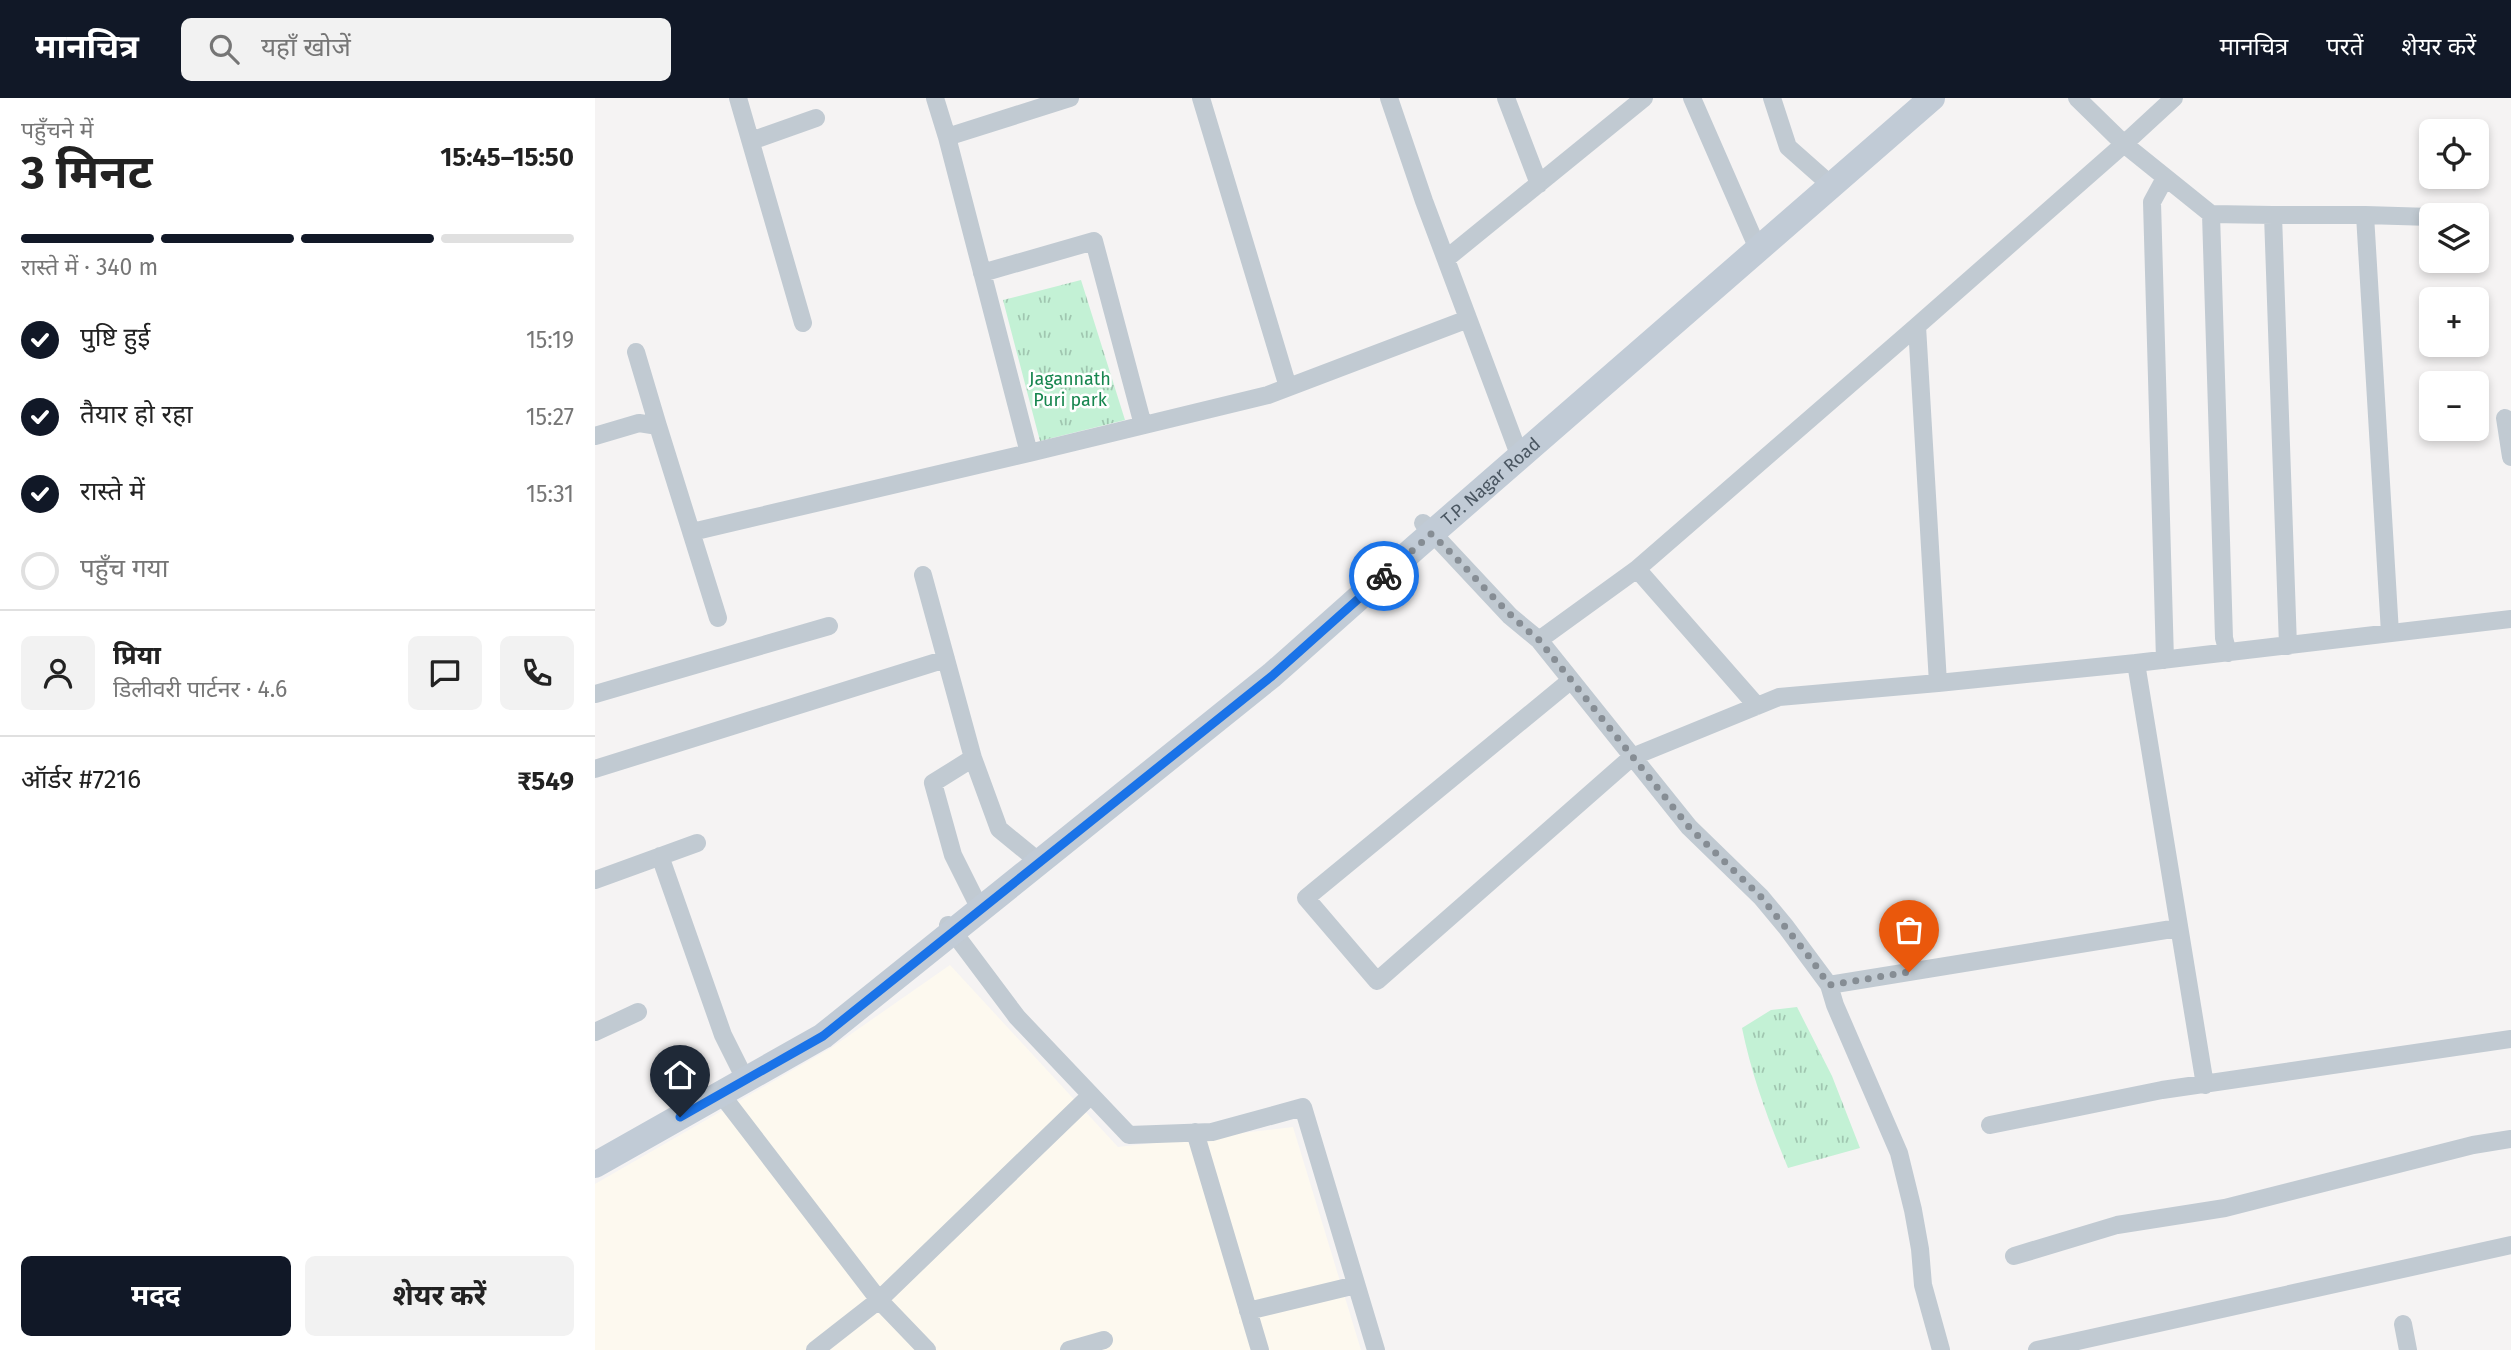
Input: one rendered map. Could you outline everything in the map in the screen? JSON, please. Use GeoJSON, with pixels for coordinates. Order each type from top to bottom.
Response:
{"type":"FeatureCollection","features":[{"type":"Feature","properties":{"kind":"main road"},"geometry":{"type":"LineString","coordinates":[[1756,244],[1823,178],[1916,98]]}},
{"type":"Feature","properties":{"kind":"main road","name":"T.P. Nagar Road"},"geometry":{"type":"LineString","coordinates":[[595,1165],[823,1036],[949,927],[1272,676],[1427,529],[1517,449],[1756,244],[1932,98]]}},
{"type":"Feature","properties":{"kind":"main road"},"geometry":{"type":"LineString","coordinates":[[595,1149],[741,1071],[811,1030],[949,927],[975,899],[1238,689],[1427,529]]}},
{"type":"Feature","properties":{"kind":"street"},"geometry":{"type":"LineString","coordinates":[[738,98],[803,323]]}},
{"type":"Feature","properties":{"kind":"street"},"geometry":{"type":"LineString","coordinates":[[935,98],[1029,453]]}},
{"type":"Feature","properties":{"kind":"street"},"geometry":{"type":"LineString","coordinates":[[947,137],[1070,98]]}},
{"type":"Feature","properties":{"kind":"street"},"geometry":{"type":"LineString","coordinates":[[1201,98],[1288,387]]}},
{"type":"Feature","properties":{"kind":"street"},"geometry":{"type":"LineString","coordinates":[[1389,98],[1445,259],[1517,449]]}},
{"type":"Feature","properties":{"kind":"street"},"geometry":{"type":"LineString","coordinates":[[1506,98],[1539,184]]}},
{"type":"Feature","properties":{"kind":"street"},"geometry":{"type":"LineString","coordinates":[[1445,259],[1644,98]]}},
{"type":"Feature","properties":{"kind":"street"},"geometry":{"type":"LineString","coordinates":[[1692,98],[1756,244]]}},
{"type":"Feature","properties":{"kind":"street"},"geometry":{"type":"LineString","coordinates":[[1772,98],[1788,147],[1823,178]]}},
{"type":"Feature","properties":{"kind":"street"},"geometry":{"type":"LineString","coordinates":[[2077,98],[2124,144],[2211,214],[2419,217]]}},
{"type":"Feature","properties":{"kind":"street"},"geometry":{"type":"LineString","coordinates":[[1539,640],[1637,569],[2174,98]]}},
{"type":"Feature","properties":{"kind":"street"},"geometry":{"type":"LineString","coordinates":[[751,141],[816,118]]}},
{"type":"Feature","properties":{"kind":"street"},"geometry":{"type":"LineString","coordinates":[[2165,178],[2152,202],[2165,660]]}},
{"type":"Feature","properties":{"kind":"street"},"geometry":{"type":"LineString","coordinates":[[2211,214],[2224,624],[2228,653]]}},
{"type":"Feature","properties":{"kind":"street"},"geometry":{"type":"LineString","coordinates":[[2273,215],[2288,646]]}},
{"type":"Feature","properties":{"kind":"street"},"geometry":{"type":"LineString","coordinates":[[2365,215],[2391,634]]}},
{"type":"Feature","properties":{"kind":"street"},"geometry":{"type":"LineString","coordinates":[[982,273],[1094,241],[1143,425]]}},
{"type":"Feature","properties":{"kind":"street"},"geometry":{"type":"LineString","coordinates":[[692,532],[1268,395],[1468,319]]}},
{"type":"Feature","properties":{"kind":"street"},"geometry":{"type":"LineString","coordinates":[[1917,326],[1938,683]]}},
{"type":"Feature","properties":{"kind":"street"},"geometry":{"type":"LineString","coordinates":[[636,352],[718,618]]}},
{"type":"Feature","properties":{"kind":"street"},"geometry":{"type":"LineString","coordinates":[[2505,418],[2511,457]]}},
{"type":"Feature","properties":{"kind":"street"},"geometry":{"type":"LineString","coordinates":[[595,436],[639,423],[659,426]]}},
{"type":"Feature","properties":{"kind":"street"},"geometry":{"type":"LineString","coordinates":[[1427,529],[1510,617],[1539,640],[1689,827],[1761,897],[1829,985],[1899,1153],[1913,1210],[1923,1285],[1941,1350]]}},
{"type":"Feature","properties":{"kind":"street"},"geometry":{"type":"LineString","coordinates":[[1637,569],[1757,706]]}},
{"type":"Feature","properties":{"kind":"street"},"geometry":{"type":"LineString","coordinates":[[923,575],[973,758],[999,829],[1032,856]]}},
{"type":"Feature","properties":{"kind":"street"},"geometry":{"type":"LineString","coordinates":[[1570,681],[1306,898],[1377,981],[1632,757],[1779,697],[2165,660],[2511,619]]}},
{"type":"Feature","properties":{"kind":"street"},"geometry":{"type":"LineString","coordinates":[[595,694],[829,626]]}},
{"type":"Feature","properties":{"kind":"street"},"geometry":{"type":"LineString","coordinates":[[595,769],[946,659]]}},
{"type":"Feature","properties":{"kind":"street"},"geometry":{"type":"LineString","coordinates":[[2136,663],[2205,1084]]}},
{"type":"Feature","properties":{"kind":"street"},"geometry":{"type":"LineString","coordinates":[[973,758],[933,783],[953,855],[975,899]]}},
{"type":"Feature","properties":{"kind":"street"},"geometry":{"type":"LineString","coordinates":[[595,880],[697,843]]}},
{"type":"Feature","properties":{"kind":"street"},"geometry":{"type":"LineString","coordinates":[[660,856],[723,1035],[741,1071]]}},
{"type":"Feature","properties":{"kind":"street"},"geometry":{"type":"LineString","coordinates":[[949,927],[1017,1017],[1129,1135],[1212,1132],[1303,1107],[1376,1350]]}},
{"type":"Feature","properties":{"kind":"street"},"geometry":{"type":"LineString","coordinates":[[1829,985],[2178,928]]}},
{"type":"Feature","properties":{"kind":"street"},"geometry":{"type":"LineString","coordinates":[[595,1032],[638,1012]]}},
{"type":"Feature","properties":{"kind":"street"},"geometry":{"type":"LineString","coordinates":[[1990,1125],[2162,1090],[2511,1039]]}},
{"type":"Feature","properties":{"kind":"street"},"geometry":{"type":"LineString","coordinates":[[721,1094],[879,1300],[927,1350]]}},
{"type":"Feature","properties":{"kind":"street"},"geometry":{"type":"LineString","coordinates":[[815,1350],[879,1300],[1090,1096]]}},
{"type":"Feature","properties":{"kind":"street"},"geometry":{"type":"LineString","coordinates":[[1195,1132],[1260,1350]]}},
{"type":"Feature","properties":{"kind":"street"},"geometry":{"type":"LineString","coordinates":[[2014,1256],[2117,1225],[2225,1208],[2460,1149],[2511,1139]]}},
{"type":"Feature","properties":{"kind":"street"},"geometry":{"type":"LineString","coordinates":[[2037,1350],[2511,1245]]}},
{"type":"Feature","properties":{"kind":"street"},"geometry":{"type":"LineString","coordinates":[[1248,1311],[1356,1285]]}},
{"type":"Feature","properties":{"kind":"street"},"geometry":{"type":"LineString","coordinates":[[2403,1324],[2409,1350]]}},
{"type":"Feature","properties":{"kind":"street"},"geometry":{"type":"LineString","coordinates":[[1069,1350],[1104,1340]]}},
{"type":"Feature","properties":{"kind":"shaded area"},"geometry":{"type":"Polygon","coordinates":[[[950,965],[1118,1147],[1293,1127],[1361,1350],[595,1350],[595,1184],[831,1048],[950,965]]]}},
{"type":"Feature","properties":{"kind":"green space","name":"Jagannath Puri park"},"geometry":{"type":"Polygon","coordinates":[[[1081,280],[1125,420],[1040,441],[1003,300],[1081,280]]]}},
{"type":"Feature","properties":{"kind":"green space"},"geometry":{"type":"Polygon","coordinates":[[[1797,1007],[1832,1076],[1860,1148],[1788,1168],[1762,1099],[1742,1028],[1771,1010],[1797,1007]]]}},
{"type":"Feature","properties":{"kind":"way so far"},"geometry":{"type":"LineString","coordinates":[[1384,576],[1431,534],[1453,554],[1510,617],[1539,640],[1689,827],[1761,897],[1829,985],[1909,972]]}},
{"type":"Feature","properties":{"kind":"route"},"geometry":{"type":"LineString","coordinates":[[680,1117],[823,1036],[1272,676],[1384,576]]}}]}
